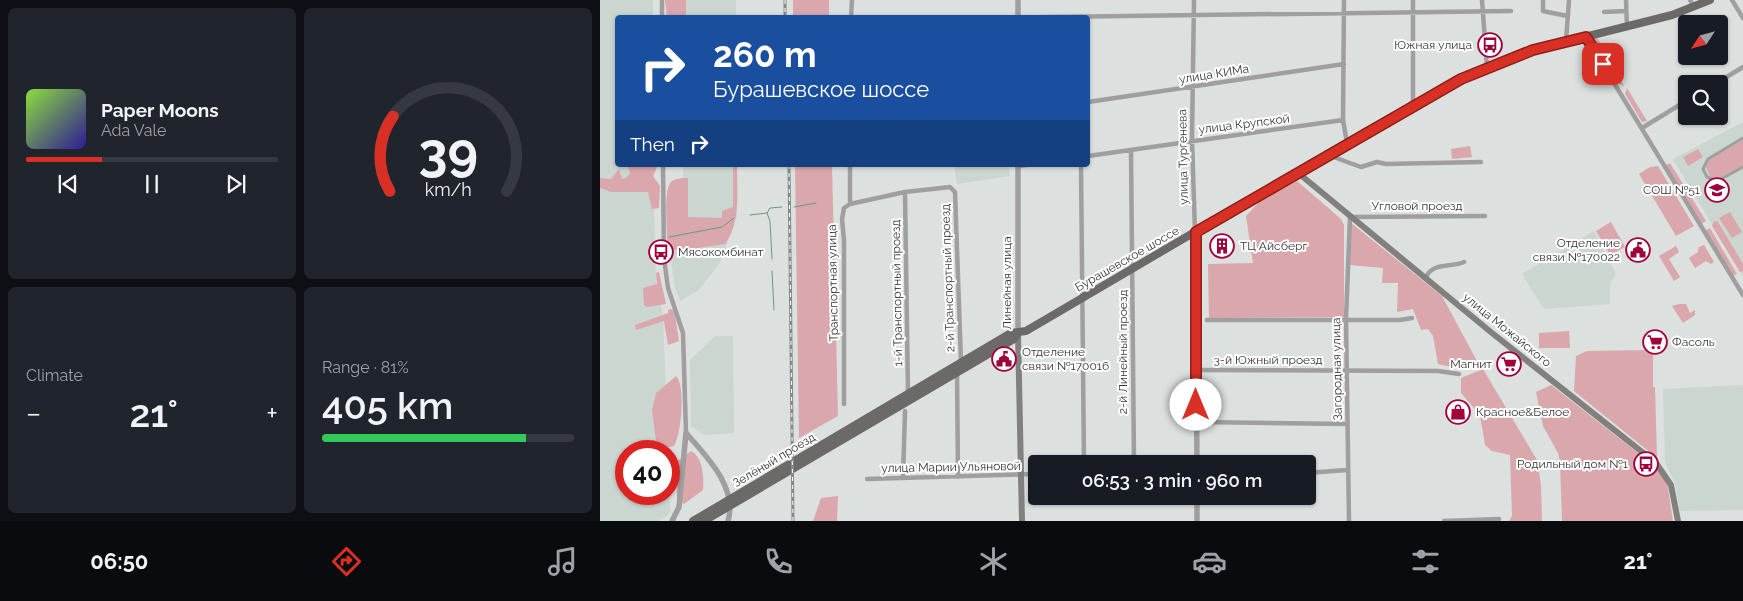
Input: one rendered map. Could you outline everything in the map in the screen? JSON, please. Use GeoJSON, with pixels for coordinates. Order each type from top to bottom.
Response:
{"type":"FeatureCollection","features":[{"type":"Feature","properties":{"kind":"main road","name":"Бурашевское шоссе"},"geometry":{"type":"LineString","coordinates":[[868,421],[957,372],[1014,339],[1018,333],[1461,79],[1566,41],[1627,27],[1694,7],[1710,0]]}},
{"type":"Feature","properties":{"kind":"main road","name":"улица Можайского"},"geometry":{"type":"LineString","coordinates":[[1297,172],[1350,217],[1427,275],[1658,466],[1671,485],[1678,521]]}},
{"type":"Feature","properties":{"kind":"main road","name":"Бурашевское шоссе"},"geometry":{"type":"LineString","coordinates":[[868,421],[908,393],[1010,333],[1018,333]]}},
{"type":"Feature","properties":{"kind":"main road","name":"Линейная улица"},"geometry":{"type":"LineString","coordinates":[[1018,333],[1022,521]]}},
{"type":"Feature","properties":{"kind":"main road","name":"Зелёный проезд"},"geometry":{"type":"LineString","coordinates":[[693,521],[868,421]]}},
{"type":"Feature","properties":{"kind":"main road","name":"Зелёный проезд"},"geometry":{"type":"LineString","coordinates":[[704,521],[868,421]]}},
{"type":"Feature","properties":{"kind":"street"},"geometry":{"type":"LineString","coordinates":[[662,0],[662,15]]}},
{"type":"Feature","properties":{"kind":"street"},"geometry":{"type":"LineString","coordinates":[[851,15],[852,0]]}},
{"type":"Feature","properties":{"kind":"street"},"geometry":{"type":"LineString","coordinates":[[1018,0],[1018,15]]}},
{"type":"Feature","properties":{"kind":"street","name":"улица Тургенева"},"geometry":{"type":"LineString","coordinates":[[1194,0],[1192,140],[1196,232],[1197,455]]}},
{"type":"Feature","properties":{"kind":"street"},"geometry":{"type":"LineString","coordinates":[[1344,0],[1343,120],[1347,143]]}},
{"type":"Feature","properties":{"kind":"street"},"geometry":{"type":"LineString","coordinates":[[1412,0],[1413,105]]}},
{"type":"Feature","properties":{"kind":"street"},"geometry":{"type":"LineString","coordinates":[[1482,0],[1487,68]]}},
{"type":"Feature","properties":{"kind":"street"},"geometry":{"type":"LineString","coordinates":[[1543,0],[1543,11],[1567,16]]}},
{"type":"Feature","properties":{"kind":"street"},"geometry":{"type":"LineString","coordinates":[[1566,41],[1569,0]]}},
{"type":"Feature","properties":{"kind":"street"},"geometry":{"type":"LineString","coordinates":[[1626,0],[1627,27]]}},
{"type":"Feature","properties":{"kind":"street"},"geometry":{"type":"LineString","coordinates":[[1690,0],[1694,7]]}},
{"type":"Feature","properties":{"kind":"street"},"geometry":{"type":"LineString","coordinates":[[1732,0],[1743,18]]}},
{"type":"Feature","properties":{"kind":"street"},"geometry":{"type":"LineString","coordinates":[[1090,16],[1511,11]]}},
{"type":"Feature","properties":{"kind":"street"},"geometry":{"type":"LineString","coordinates":[[1604,12],[1626,11]]}},
{"type":"Feature","properties":{"kind":"street"},"geometry":{"type":"LineString","coordinates":[[1586,37],[1741,286],[1743,295]]}},
{"type":"Feature","properties":{"kind":"street","name":"улица КИМа"},"geometry":{"type":"LineString","coordinates":[[1090,102],[1344,64]]}},
{"type":"Feature","properties":{"kind":"street"},"geometry":{"type":"LineString","coordinates":[[1728,76],[1743,67]]}},
{"type":"Feature","properties":{"kind":"street"},"geometry":{"type":"LineString","coordinates":[[1642,128],[1678,106]]}},
{"type":"Feature","properties":{"kind":"street","name":"улица Крупской"},"geometry":{"type":"LineString","coordinates":[[1090,156],[1343,120]]}},
{"type":"Feature","properties":{"kind":"street"},"geometry":{"type":"LineString","coordinates":[[1743,138],[1708,159],[1703,169],[1707,177],[1717,181],[1743,168]]}},
{"type":"Feature","properties":{"kind":"street","name":"2-й Линейный проезд"},"geometry":{"type":"LineString","coordinates":[[1131,150],[1134,455]]}},
{"type":"Feature","properties":{"kind":"street"},"geometry":{"type":"LineString","coordinates":[[1328,155],[1361,167],[1377,162],[1386,164],[1481,162]]}},
{"type":"Feature","properties":{"kind":"street"},"geometry":{"type":"LineString","coordinates":[[663,167],[664,258],[668,288],[683,333],[686,433],[679,507],[672,521]]}},
{"type":"Feature","properties":{"kind":"street","name":"Транспортная улица"},"geometry":{"type":"LineString","coordinates":[[844,404],[844,240],[842,219],[844,208],[850,204],[850,167]]}},
{"type":"Feature","properties":{"kind":"street","name":"Линейная улица"},"geometry":{"type":"LineString","coordinates":[[1018,167],[1018,333]]}},
{"type":"Feature","properties":{"kind":"street"},"geometry":{"type":"LineString","coordinates":[[1081,167],[1084,455]]}},
{"type":"Feature","properties":{"kind":"street"},"geometry":{"type":"LineString","coordinates":[[1721,182],[1743,168]]}},
{"type":"Feature","properties":{"kind":"street","name":"2-й Транспортный проезд"},"geometry":{"type":"LineString","coordinates":[[905,192],[950,187],[956,192],[961,362]]}},
{"type":"Feature","properties":{"kind":"street"},"geometry":{"type":"LineString","coordinates":[[850,204],[905,192]]}},
{"type":"Feature","properties":{"kind":"street","name":"1-й Транспортный проезд"},"geometry":{"type":"LineString","coordinates":[[905,192],[908,393]]}},
{"type":"Feature","properties":{"kind":"street","name":"Угловой проезд"},"geometry":{"type":"LineString","coordinates":[[1350,217],[1485,216]]}},
{"type":"Feature","properties":{"kind":"street","name":"Загородная улица"},"geometry":{"type":"LineString","coordinates":[[1348,521],[1346,319],[1350,217]]}},
{"type":"Feature","properties":{"kind":"street"},"geometry":{"type":"LineString","coordinates":[[1427,275],[1435,267],[1457,265],[1464,262]]}},
{"type":"Feature","properties":{"kind":"street"},"geometry":{"type":"LineString","coordinates":[[1206,320],[1400,320],[1412,318]]}},
{"type":"Feature","properties":{"kind":"street","name":"3-й Южный проезд"},"geometry":{"type":"LineString","coordinates":[[1196,370],[1438,370],[1458,374]]}},
{"type":"Feature","properties":{"kind":"street"},"geometry":{"type":"LineString","coordinates":[[957,372],[958,477]]}},
{"type":"Feature","properties":{"kind":"street"},"geometry":{"type":"LineString","coordinates":[[903,478],[904,411]]}},
{"type":"Feature","properties":{"kind":"street"},"geometry":{"type":"LineString","coordinates":[[1197,422],[1347,424]]}},
{"type":"Feature","properties":{"kind":"street"},"geometry":{"type":"LineString","coordinates":[[686,433],[713,464],[723,483],[730,505],[728,521]]}},
{"type":"Feature","properties":{"kind":"street"},"geometry":{"type":"LineString","coordinates":[[684,453],[692,448],[702,451]]}},
{"type":"Feature","properties":{"kind":"street"},"geometry":{"type":"LineString","coordinates":[[1316,472],[1347,470]]}},
{"type":"Feature","properties":{"kind":"street","name":"улица Марии Ульяновой"},"geometry":{"type":"LineString","coordinates":[[867,479],[1028,475]]}},
{"type":"Feature","properties":{"kind":"street"},"geometry":{"type":"LineString","coordinates":[[1197,505],[1197,521]]}},
{"type":"Feature","properties":{"kind":"street"},"geometry":{"type":"LineString","coordinates":[[1444,521],[1499,520]]}},
{"type":"Feature","properties":{"kind":"shaded area"},"geometry":{"type":"Polygon","coordinates":[[[600,0],[653,0],[653,15],[615,15],[615,167],[653,167],[656,282],[663,316],[668,440],[615,440],[615,505],[670,505],[670,513],[659,521],[600,521],[600,0]]]}},
{"type":"Feature","properties":{"kind":"shaded area"},"geometry":{"type":"Polygon","coordinates":[[[665,0],[686,0],[686,15],[667,15],[665,0]]]}},
{"type":"Feature","properties":{"kind":"shaded area"},"geometry":{"type":"Polygon","coordinates":[[[681,0],[736,0],[736,15],[681,15],[681,0]]]}},
{"type":"Feature","properties":{"kind":"shaded area"},"geometry":{"type":"Polygon","coordinates":[[[793,0],[829,0],[829,15],[793,15],[793,0]]]}},
{"type":"Feature","properties":{"kind":"shaded area"},"geometry":{"type":"Polygon","coordinates":[[[1595,38],[1598,39],[1624,86],[1619,84],[1594,42],[1595,38]]]}},
{"type":"Feature","properties":{"kind":"shaded area"},"geometry":{"type":"Polygon","coordinates":[[[1627,88],[1647,121],[1642,122],[1625,94],[1627,88]]]}},
{"type":"Feature","properties":{"kind":"shaded area","name":"СОШ №51"},"geometry":{"type":"Polygon","coordinates":[[[1743,122],[1743,277],[1673,159],[1743,122]]]}},
{"type":"Feature","properties":{"kind":"shaded area"},"geometry":{"type":"Polygon","coordinates":[[[1743,140],[1743,166],[1717,179],[1710,177],[1706,167],[1709,160],[1743,140]]]}},
{"type":"Feature","properties":{"kind":"shaded area"},"geometry":{"type":"Polygon","coordinates":[[[1470,146],[1472,157],[1452,159],[1451,149],[1470,146]]]}},
{"type":"Feature","properties":{"kind":"shaded area"},"geometry":{"type":"Polygon","coordinates":[[[1698,149],[1703,157],[1688,166],[1683,157],[1698,149]]]}},
{"type":"Feature","properties":{"kind":"shaded area"},"geometry":{"type":"Polygon","coordinates":[[[1670,163],[1706,221],[1701,224],[1666,165],[1670,163]]]}},
{"type":"Feature","properties":{"kind":"shaded area"},"geometry":{"type":"Polygon","coordinates":[[[1658,166],[1694,226],[1676,236],[1639,174],[1650,167],[1658,166]]]}},
{"type":"Feature","properties":{"kind":"shaded area"},"geometry":{"type":"Polygon","coordinates":[[[628,167],[657,167],[653,176],[660,186],[659,208],[652,209],[648,192],[611,192],[600,188],[600,178],[611,179],[619,169],[622,179],[626,178],[630,173],[628,167]]]}},
{"type":"Feature","properties":{"kind":"shaded area"},"geometry":{"type":"Polygon","coordinates":[[[683,167],[737,167],[737,219],[684,219],[683,167]]]}},
{"type":"Feature","properties":{"kind":"shaded area"},"geometry":{"type":"Polygon","coordinates":[[[733,167],[737,167],[736,216],[734,226],[725,244],[670,250],[667,246],[666,204],[671,181],[688,178],[688,217],[722,218],[722,211],[733,207],[733,167]]]}},
{"type":"Feature","properties":{"kind":"shaded area"},"geometry":{"type":"Polygon","coordinates":[[[795,167],[832,167],[838,416],[799,438],[795,167]]]}},
{"type":"Feature","properties":{"kind":"shaded area"},"geometry":{"type":"Polygon","coordinates":[[[954,167],[1009,167],[1010,176],[957,184],[954,167]]]}},
{"type":"Feature","properties":{"kind":"shaded area"},"geometry":{"type":"Polygon","coordinates":[[[1297,181],[1341,219],[1344,225],[1344,317],[1209,318],[1208,264],[1253,263],[1246,216],[1260,201],[1297,181]]]}},
{"type":"Feature","properties":{"kind":"shaded area"},"geometry":{"type":"Polygon","coordinates":[[[1730,212],[1742,232],[1732,238],[1719,218],[1730,212]]]}},
{"type":"Feature","properties":{"kind":"shaded area"},"geometry":{"type":"Polygon","coordinates":[[[1714,221],[1718,222],[1743,264],[1743,271],[1740,272],[1712,226],[1714,221]]]}},
{"type":"Feature","properties":{"kind":"shaded area"},"geometry":{"type":"Polygon","coordinates":[[[1611,222],[1625,247],[1610,255],[1596,231],[1611,222]]]}},
{"type":"Feature","properties":{"kind":"shaded area"},"geometry":{"type":"Polygon","coordinates":[[[1351,223],[1442,296],[1477,361],[1460,369],[1438,364],[1433,336],[1428,329],[1421,330],[1413,309],[1397,312],[1398,283],[1382,283],[1383,268],[1350,265],[1351,223]]]}},
{"type":"Feature","properties":{"kind":"shaded area"},"geometry":{"type":"Polygon","coordinates":[[[1710,228],[1737,274],[1732,276],[1705,231],[1710,228]]]}},
{"type":"Feature","properties":{"kind":"shaded area"},"geometry":{"type":"Polygon","coordinates":[[[1594,231],[1616,274],[1610,283],[1610,304],[1544,309],[1522,274],[1594,231]]]}},
{"type":"Feature","properties":{"kind":"shaded area"},"geometry":{"type":"Polygon","coordinates":[[[728,241],[720,262],[699,290],[680,301],[675,288],[669,247],[728,241]]]}},
{"type":"Feature","properties":{"kind":"shaded area"},"geometry":{"type":"Polygon","coordinates":[[[1704,245],[1714,262],[1711,264],[1706,261],[1695,268],[1689,258],[1698,252],[1699,247],[1704,245]]]}},
{"type":"Feature","properties":{"kind":"shaded area"},"geometry":{"type":"Polygon","coordinates":[[[1676,246],[1679,252],[1669,259],[1680,277],[1674,281],[1659,256],[1676,246]]]}},
{"type":"Feature","properties":{"kind":"shaded area"},"geometry":{"type":"Polygon","coordinates":[[[659,272],[666,304],[647,307],[644,305],[643,288],[657,284],[656,273],[659,272]]]}},
{"type":"Feature","properties":{"kind":"shaded area"},"geometry":{"type":"Polygon","coordinates":[[[1686,304],[1690,313],[1695,310],[1695,315],[1683,323],[1672,306],[1686,304]]]}},
{"type":"Feature","properties":{"kind":"shaded area"},"geometry":{"type":"Polygon","coordinates":[[[672,309],[675,315],[679,341],[668,345],[664,321],[636,330],[635,325],[668,313],[668,310],[672,309]]]}},
{"type":"Feature","properties":{"kind":"shaded area"},"geometry":{"type":"Polygon","coordinates":[[[1569,331],[1570,348],[1539,348],[1539,333],[1569,331]]]}},
{"type":"Feature","properties":{"kind":"shaded area"},"geometry":{"type":"Polygon","coordinates":[[[715,336],[733,336],[734,433],[704,435],[691,426],[690,360],[715,336]]]}},
{"type":"Feature","properties":{"kind":"shaded area"},"geometry":{"type":"Polygon","coordinates":[[[1653,350],[1657,458],[1574,391],[1576,356],[1587,351],[1653,350]]]}},
{"type":"Feature","properties":{"kind":"shaded area"},"geometry":{"type":"Polygon","coordinates":[[[1483,369],[1537,460],[1541,485],[1542,521],[1509,521],[1512,516],[1510,455],[1492,451],[1485,445],[1480,415],[1461,393],[1461,378],[1483,369]]]}},
{"type":"Feature","properties":{"kind":"shaded area"},"geometry":{"type":"Polygon","coordinates":[[[676,376],[679,381],[682,400],[677,440],[656,440],[652,410],[656,393],[676,376]]]}},
{"type":"Feature","properties":{"kind":"shaded area"},"geometry":{"type":"Polygon","coordinates":[[[1551,385],[1656,467],[1667,482],[1673,521],[1562,521],[1560,461],[1558,453],[1543,426],[1536,392],[1551,385]]]}},
{"type":"Feature","properties":{"kind":"shaded area"},"geometry":{"type":"Polygon","coordinates":[[[1743,385],[1743,510],[1680,511],[1675,484],[1665,462],[1663,389],[1743,385]]]}},
{"type":"Feature","properties":{"kind":"shaded area"},"geometry":{"type":"Polygon","coordinates":[[[691,451],[698,458],[703,474],[703,490],[684,504],[680,501],[680,459],[691,451]]]}},
{"type":"Feature","properties":{"kind":"shaded area"},"geometry":{"type":"Polygon","coordinates":[[[838,496],[837,521],[813,521],[821,498],[838,496]]]}},
{"type":"Feature","properties":{"kind":"waterway"},"geometry":{"type":"LineString","coordinates":[[794,207],[816,203]]}},
{"type":"Feature","properties":{"kind":"waterway"},"geometry":{"type":"LineString","coordinates":[[750,215],[767,213],[770,208],[782,207]]}},
{"type":"Feature","properties":{"kind":"waterway"},"geometry":{"type":"LineString","coordinates":[[767,213],[770,221],[772,259]]}},
{"type":"Feature","properties":{"kind":"waterway"},"geometry":{"type":"LineString","coordinates":[[669,237],[722,227],[734,218]]}},
{"type":"Feature","properties":{"kind":"waterway"},"geometry":{"type":"LineString","coordinates":[[772,271],[774,310]]}},
{"type":"Feature","properties":{"kind":"railway"},"geometry":{"type":"LineString","coordinates":[[785,0],[785,15]]}},
{"type":"Feature","properties":{"kind":"railway"},"geometry":{"type":"LineString","coordinates":[[789,167],[793,521]]}},
{"type":"Feature","properties":{"kind":"place","name":"Южная улица"},"geometry":{"type":"Point","coordinates":[1490,45]}},
{"type":"Feature","properties":{"kind":"place","name":"СОШ №51"},"geometry":{"type":"Point","coordinates":[1717,190]}},
{"type":"Feature","properties":{"kind":"place","name":"ТЦ Айсберг"},"geometry":{"type":"Point","coordinates":[1222,246]}},
{"type":"Feature","properties":{"kind":"place","name":"Отделение связи №170022"},"geometry":{"type":"Point","coordinates":[1638,250]}},
{"type":"Feature","properties":{"kind":"place","name":"Мясокомбинат"},"geometry":{"type":"Point","coordinates":[661,252]}},
{"type":"Feature","properties":{"kind":"place","name":"Фасоль"},"geometry":{"type":"Point","coordinates":[1655,342]}},
{"type":"Feature","properties":{"kind":"place","name":"Отделение связи №170016"},"geometry":{"type":"Point","coordinates":[1004,359]}},
{"type":"Feature","properties":{"kind":"place","name":"Магнит"},"geometry":{"type":"Point","coordinates":[1509,364]}},
{"type":"Feature","properties":{"kind":"place","name":"Красное&Белое"},"geometry":{"type":"Point","coordinates":[1458,412]}},
{"type":"Feature","properties":{"kind":"place","name":"Родильный дом №1"},"geometry":{"type":"Point","coordinates":[1646,464]}},
{"type":"Feature","properties":{"kind":"route"},"geometry":{"type":"LineString","coordinates":[[1196,405],[1196,232],[1413,105],[1461,79],[1504,61],[1533,50],[1586,37],[1603,64]]}}]}
